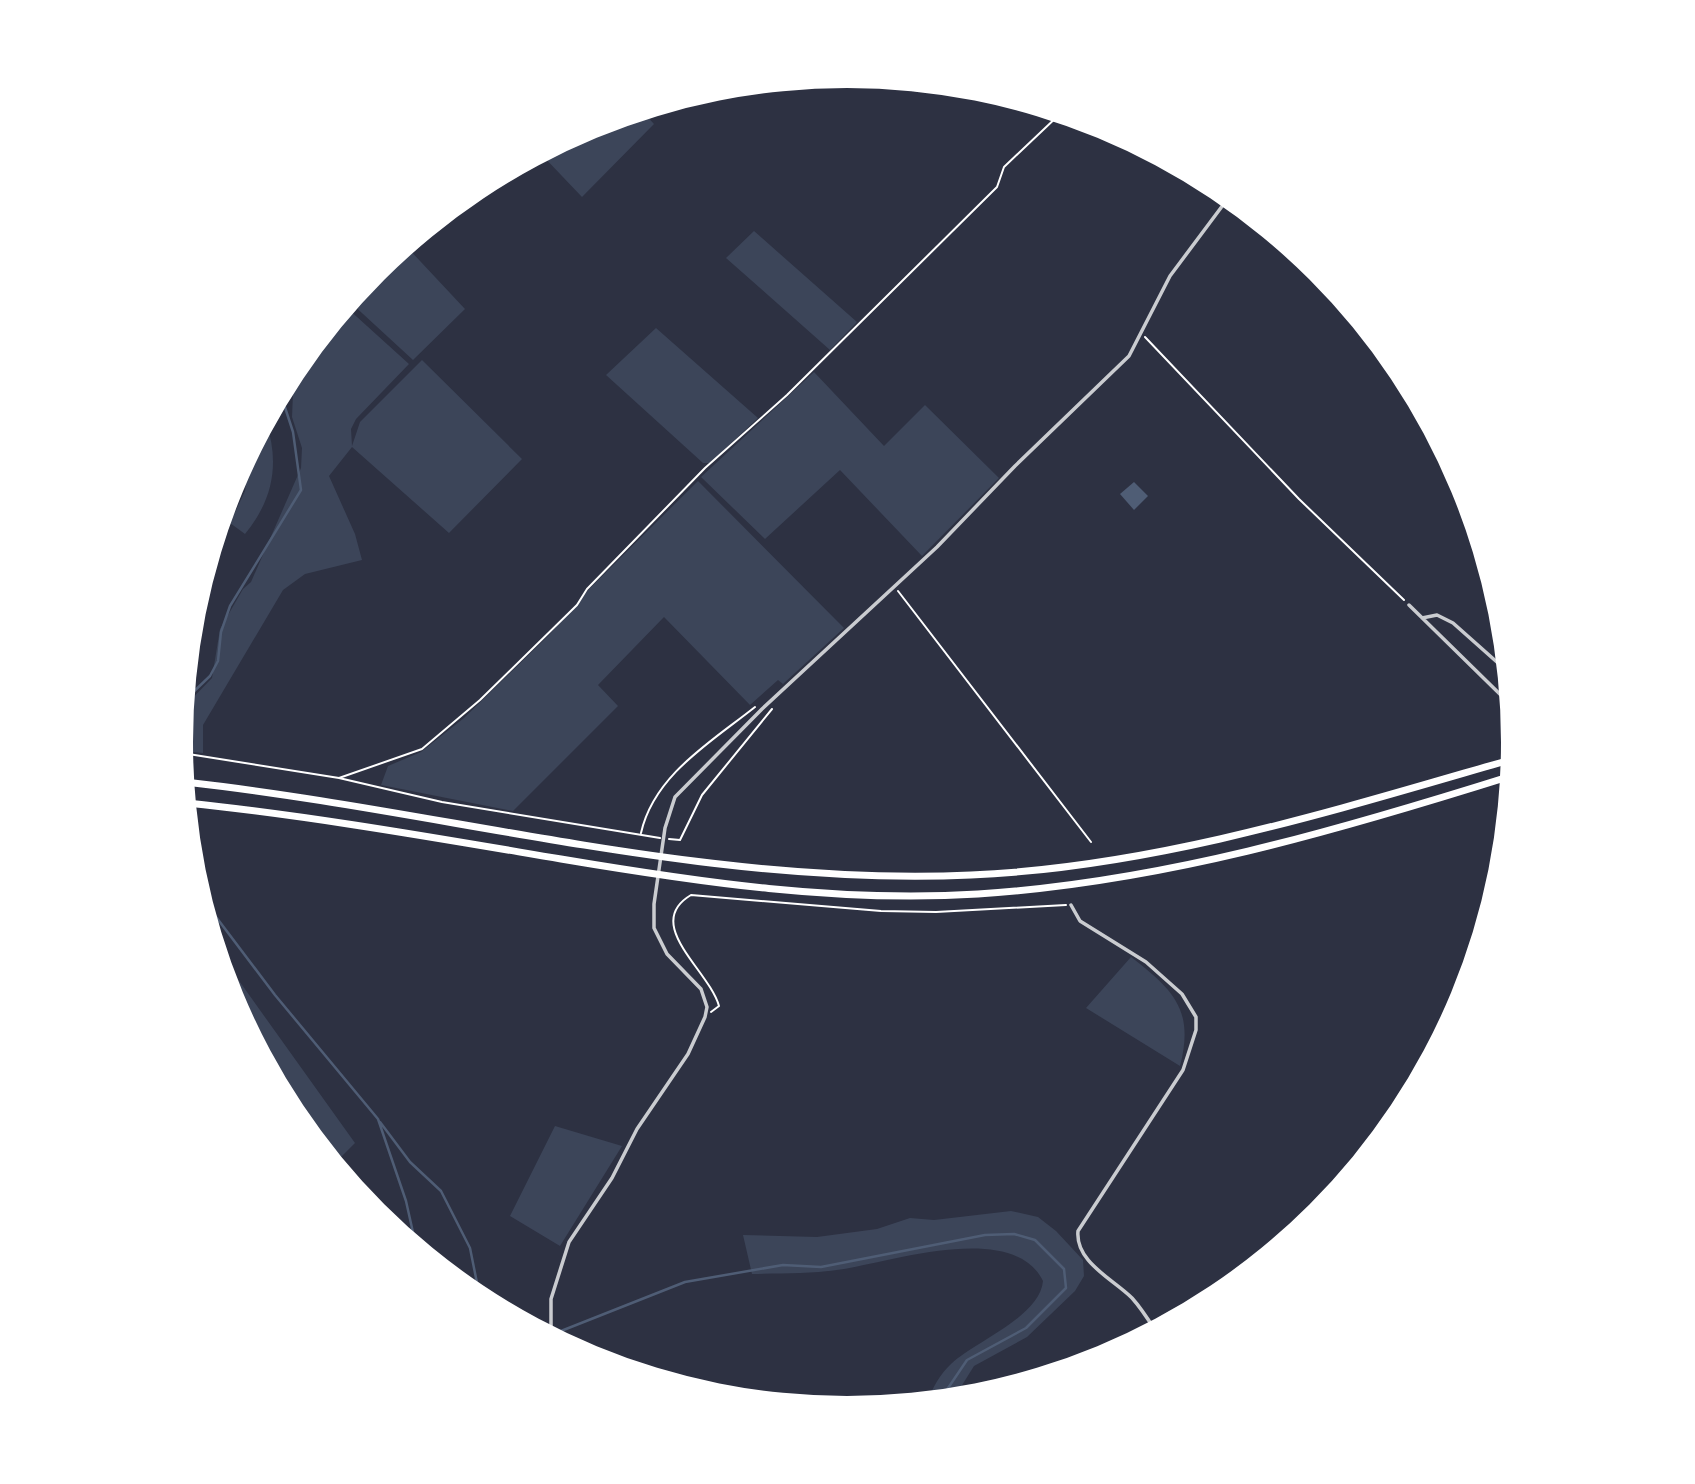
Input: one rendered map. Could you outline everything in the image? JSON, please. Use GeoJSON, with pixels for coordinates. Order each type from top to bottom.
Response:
{"type":"FeatureCollection","features":[{"type":"Feature","properties":{"kind":"highway"},"geometry":{"type":"LineString","coordinates":[[194,784],[268,792],[652,854],[748,866],[862,874],[970,875],[1075,866],[1201,844],[1345,808],[1502,761]]}},
{"type":"Feature","properties":{"kind":"highway"},"geometry":{"type":"LineString","coordinates":[[196,804],[267,811],[649,874],[867,895],[975,894],[1079,885],[1207,862],[1355,825],[1501,779]]}},
{"type":"Feature","properties":{"kind":"street"},"geometry":{"type":"LineString","coordinates":[[551,1325],[551,1299],[569,1242],[612,1178],[637,1129],[688,1054],[700,1034],[705,1017],[707,1007],[701,989],[658,940],[654,928],[654,904],[664,828],[675,797],[894,585],[937,547],[1015,466],[1121,365],[1142,334],[1150,310],[1170,276],[1222,206]]}},
{"type":"Feature","properties":{"kind":"street"},"geometry":{"type":"LineString","coordinates":[[1409,606],[1500,695]]}},
{"type":"Feature","properties":{"kind":"street"},"geometry":{"type":"LineString","coordinates":[[1422,618],[1437,615],[1452,622],[1497,662]]}},
{"type":"Feature","properties":{"kind":"street"},"geometry":{"type":"LineString","coordinates":[[1071,905],[1080,921],[1146,962],[1182,994],[1196,1017],[1196,1030],[1183,1070],[1078,1231],[1084,1256],[1131,1298],[1149,1322]]}},
{"type":"Feature","properties":{"kind":"path"},"geometry":{"type":"LineString","coordinates":[[339,778],[422,749],[480,700],[577,605],[587,589],[705,468],[787,395],[997,187],[1004,167],[1053,121]]}},
{"type":"Feature","properties":{"kind":"path"},"geometry":{"type":"LineString","coordinates":[[1142,334],[1299,499],[1409,606]]}},
{"type":"Feature","properties":{"kind":"path"},"geometry":{"type":"LineString","coordinates":[[894,585],[1091,842]]}},
{"type":"Feature","properties":{"kind":"path"},"geometry":{"type":"LineString","coordinates":[[193,754],[339,778],[442,802],[680,840]]}},
{"type":"Feature","properties":{"kind":"path"},"geometry":{"type":"LineString","coordinates":[[705,1017],[719,1006],[714,989],[683,948],[671,924],[673,911],[691,894],[881,911],[936,912],[1071,905]]}},
{"type":"Feature","properties":{"kind":"shaded area"},"geometry":{"type":"Polygon","coordinates":[[[649,119],[654,124],[582,197],[547,161],[597,137],[649,119]]]}},
{"type":"Feature","properties":{"kind":"shaded area"},"geometry":{"type":"Polygon","coordinates":[[[754,231],[857,322],[830,350],[726,258],[754,231]]]}},
{"type":"Feature","properties":{"kind":"shaded area"},"geometry":{"type":"Polygon","coordinates":[[[413,253],[465,309],[413,360],[357,308],[413,253]]]}},
{"type":"Feature","properties":{"kind":"shaded area"},"geometry":{"type":"Polygon","coordinates":[[[353,313],[409,364],[356,419],[351,429],[352,446],[360,422],[422,360],[522,459],[449,533],[352,447],[329,476],[355,534],[362,560],[305,574],[283,590],[203,725],[203,753],[193,752],[194,696],[212,678],[220,629],[243,589],[251,582],[301,468],[302,448],[292,417],[293,395],[353,313]]]}},
{"type":"Feature","properties":{"kind":"shaded area"},"geometry":{"type":"Polygon","coordinates":[[[656,328],[758,418],[710,463],[703,463],[606,375],[656,328]]]}},
{"type":"Feature","properties":{"kind":"shaded area"},"geometry":{"type":"Polygon","coordinates":[[[814,372],[884,446],[925,405],[999,478],[922,556],[840,470],[765,539],[701,477],[814,372]]]}},
{"type":"Feature","properties":{"kind":"shaded area"},"geometry":{"type":"Polygon","coordinates":[[[270,436],[273,466],[268,494],[255,521],[245,534],[231,524],[270,436]]]}},
{"type":"Feature","properties":{"kind":"shaded area"},"geometry":{"type":"Polygon","coordinates":[[[698,481],[844,628],[783,684],[778,680],[750,705],[664,617],[598,685],[618,706],[513,811],[381,785],[388,766],[421,752],[464,718],[549,635],[590,588],[698,481]]]}},
{"type":"Feature","properties":{"kind":"shaded area"},"geometry":{"type":"Polygon","coordinates":[[[1134,482],[1148,496],[1134,510],[1120,494],[1134,482]]]}},
{"type":"Feature","properties":{"kind":"shaded area"},"geometry":{"type":"Polygon","coordinates":[[[1131,957],[1168,991],[1182,1015],[1184,1046],[1180,1066],[1086,1008],[1131,957]]]}},
{"type":"Feature","properties":{"kind":"shaded area"},"geometry":{"type":"Polygon","coordinates":[[[239,980],[355,1143],[341,1157],[303,1106],[260,1031],[239,980]]]}},
{"type":"Feature","properties":{"kind":"shaded area"},"geometry":{"type":"Polygon","coordinates":[[[555,1126],[622,1146],[560,1246],[510,1216],[555,1126]]]}},
{"type":"Feature","properties":{"kind":"shaded area"},"geometry":{"type":"Polygon","coordinates":[[[1011,1211],[1038,1217],[1056,1231],[1083,1260],[1084,1276],[1075,1291],[1027,1337],[974,1366],[961,1386],[932,1391],[951,1364],[1031,1306],[1043,1281],[1028,1263],[1007,1253],[980,1249],[951,1250],[921,1253],[833,1271],[752,1274],[743,1235],[817,1237],[877,1229],[910,1218],[934,1220],[1011,1211]]]}},
{"type":"Feature","properties":{"kind":"waterway"},"geometry":{"type":"LineString","coordinates":[[195,690],[210,676],[218,661],[221,632],[230,606],[301,490],[293,432],[285,408]]}},
{"type":"Feature","properties":{"kind":"waterway"},"geometry":{"type":"LineString","coordinates":[[217,919],[275,995],[378,1119],[406,1201],[413,1231]]}},
{"type":"Feature","properties":{"kind":"waterway"},"geometry":{"type":"LineString","coordinates":[[380,1122],[410,1162],[441,1191],[470,1248],[477,1281]]}},
{"type":"Feature","properties":{"kind":"waterway"},"geometry":{"type":"LineString","coordinates":[[562,1331],[685,1282],[783,1265],[821,1267],[985,1235],[1014,1234],[1035,1240],[1064,1269],[1066,1288],[1026,1328],[967,1360],[948,1389]]}}]}
